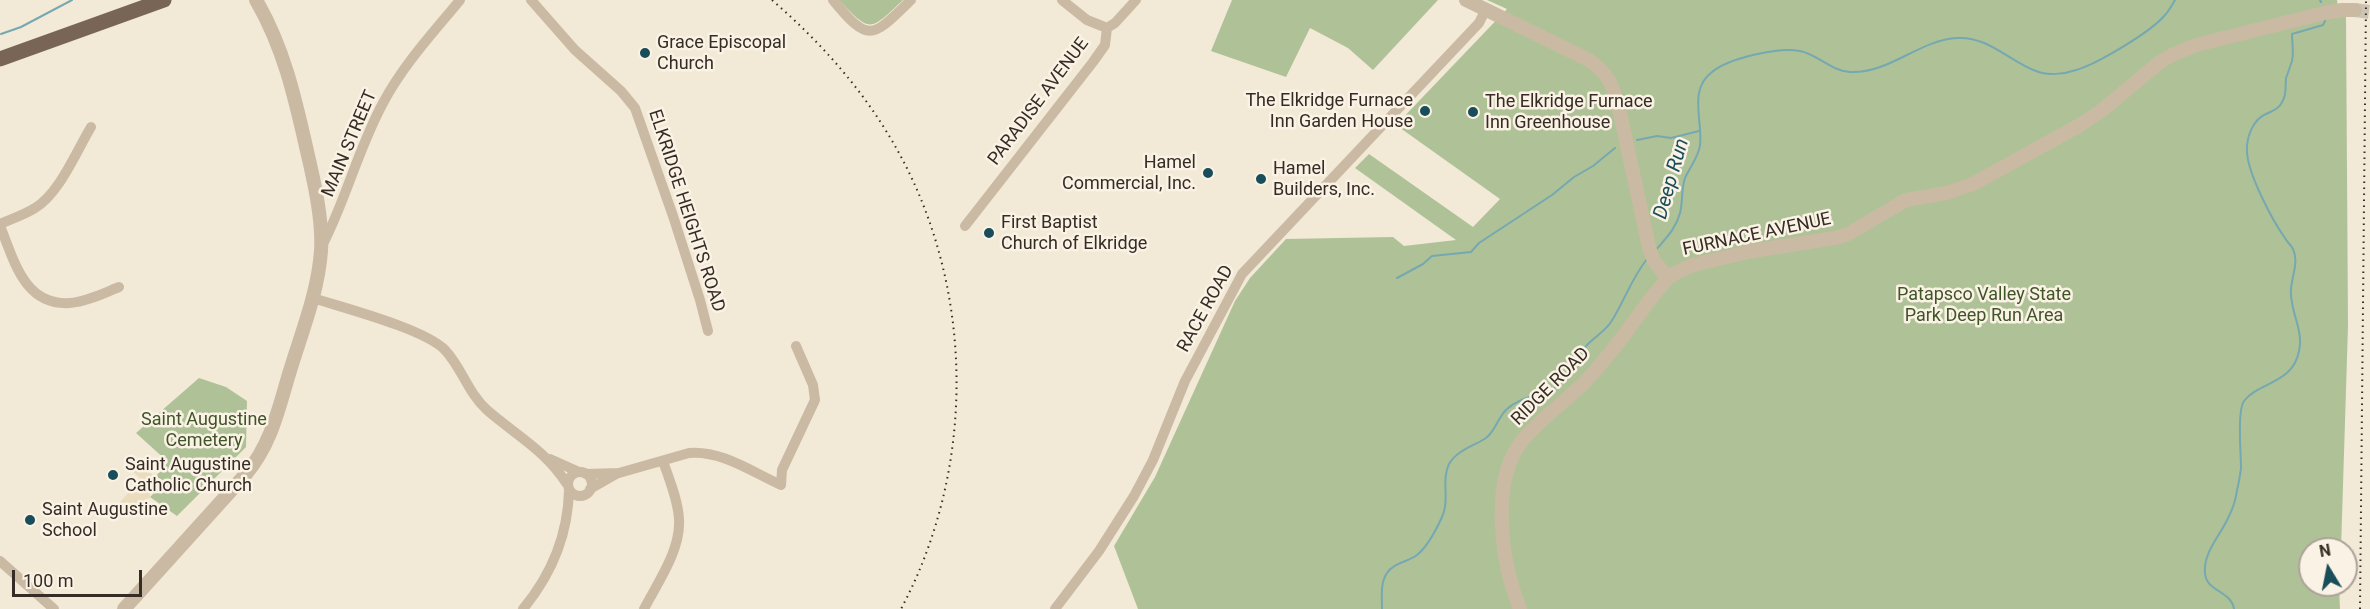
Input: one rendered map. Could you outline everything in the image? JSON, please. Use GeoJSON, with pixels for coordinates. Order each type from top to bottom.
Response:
{"type":"FeatureCollection","features":[{"type":"Feature","properties":{"kind":"main road"},"geometry":{"type":"LineString","coordinates":[[0,59],[164,0]]}},
{"type":"Feature","properties":{"kind":"street"},"geometry":{"type":"LineString","coordinates":[[124,609],[246,474],[262,453],[313,298],[321,248],[312,175],[290,75],[274,32],[256,0]]}},
{"type":"Feature","properties":{"kind":"street","name":"MAIN STREET"},"geometry":{"type":"LineString","coordinates":[[321,248],[335,220],[362,147],[383,103],[420,48],[460,0]]}},
{"type":"Feature","properties":{"kind":"street","name":"ELKRIDGE HEIGHTS ROAD"},"geometry":{"type":"LineString","coordinates":[[531,0],[575,50],[621,91],[635,108],[673,216],[708,331]]}},
{"type":"Feature","properties":{"kind":"street"},"geometry":{"type":"LineString","coordinates":[[833,0],[858,28],[870,31],[886,24],[911,0]]}},
{"type":"Feature","properties":{"kind":"street"},"geometry":{"type":"LineString","coordinates":[[1062,0],[1087,20],[1107,28]]}},
{"type":"Feature","properties":{"kind":"street","name":"PARADISE AVENUE"},"geometry":{"type":"LineString","coordinates":[[965,225],[1093,62],[1105,45],[1107,28],[1136,0]]}},
{"type":"Feature","properties":{"kind":"street","name":"FURNACE AVENUE"},"geometry":{"type":"LineString","coordinates":[[1466,0],[1587,59],[1597,65],[1608,77],[1618,104],[1648,247],[1654,261],[1668,279],[1679,271],[1710,261],[1848,234],[1906,200],[1947,193],[1973,184],[2080,125],[2123,94],[2160,62],[2183,50],[2324,14],[2355,10]]}},
{"type":"Feature","properties":{"kind":"street","name":"RACE ROAD"},"geometry":{"type":"LineString","coordinates":[[1055,609],[1099,550],[1134,496],[1153,460],[1185,381],[1242,274],[1479,23],[1486,9]]}},
{"type":"Feature","properties":{"kind":"street"},"geometry":{"type":"LineString","coordinates":[[91,127],[54,191],[45,201],[0,225],[26,286],[43,298],[69,303],[119,287]]}},
{"type":"Feature","properties":{"kind":"street","name":"RIDGE ROAD"},"geometry":{"type":"LineString","coordinates":[[1520,609],[1505,562],[1503,514],[1504,480],[1514,452],[1539,424],[1588,379],[1668,279]]}},
{"type":"Feature","properties":{"kind":"street"},"geometry":{"type":"LineString","coordinates":[[313,298],[419,333],[439,344],[452,358],[477,400],[549,459],[568,487],[578,496],[618,473]]}},
{"type":"Feature","properties":{"kind":"street"},"geometry":{"type":"LineString","coordinates":[[568,519],[568,487],[572,474],[618,473],[689,453],[711,453],[781,485],[782,470],[815,400],[813,386],[796,346]]}},
{"type":"Feature","properties":{"kind":"street"},"geometry":{"type":"LineString","coordinates":[[523,609],[540,589],[568,519],[589,491],[592,483],[583,473],[549,459]]}},
{"type":"Feature","properties":{"kind":"street"},"geometry":{"type":"LineString","coordinates":[[644,609],[673,552],[679,531],[678,509],[663,461]]}},
{"type":"Feature","properties":{"kind":"street"},"geometry":{"type":"LineString","coordinates":[[0,561],[54,609]]}},
{"type":"Feature","properties":{"kind":"green space"},"geometry":{"type":"Polygon","coordinates":[[[839,0],[903,0],[884,18],[871,24],[858,19],[839,0]]]}},
{"type":"Feature","properties":{"kind":"green space"},"geometry":{"type":"Polygon","coordinates":[[[1232,0],[1438,0],[1373,70],[1348,48],[1310,28],[1286,77],[1211,51],[1232,0]]]}},
{"type":"Feature","properties":{"kind":"green space","name":"Patapsco Valley State Park Deep Run Area"},"geometry":{"type":"Polygon","coordinates":[[[1487,0],[2337,0],[2339,14],[2345,13],[2346,18],[2348,326],[2341,537],[2298,537],[2298,597],[2340,597],[2340,609],[1138,609],[1114,546],[1155,477],[1235,301],[1250,278],[1286,239],[1393,237],[1404,246],[1456,240],[1355,168],[1369,154],[1473,227],[1500,199],[1396,125],[1507,9],[1487,0]]]}},
{"type":"Feature","properties":{"kind":"green space","name":"Saint Augustine Cemetery"},"geometry":{"type":"Polygon","coordinates":[[[199,378],[226,387],[247,401],[246,447],[177,516],[150,497],[160,479],[156,476],[168,462],[136,433],[199,378]]]}},
{"type":"Feature","properties":{"kind":"shaded area"},"geometry":{"type":"Polygon","coordinates":[[[137,463],[159,479],[151,489],[150,497],[129,512],[127,506],[120,502],[141,479],[130,469],[137,463]]]}},
{"type":"Feature","properties":{"kind":"waterway"},"geometry":{"type":"LineString","coordinates":[[1,34],[21,27],[72,0]]}},
{"type":"Feature","properties":{"kind":"waterway","name":"Deep Run"},"geometry":{"type":"LineString","coordinates":[[1655,251],[1676,224],[1681,209],[1685,178],[1699,149],[1698,96],[1700,87],[1712,72],[1730,62],[1754,55],[1791,50],[1812,55],[1843,71],[1864,71],[1891,63],[1930,44],[1943,40],[1968,38],[1988,45],[2040,73],[2061,73],[2085,67],[2123,47],[2158,22],[2175,0]]}},
{"type":"Feature","properties":{"kind":"waterway"},"geometry":{"type":"LineString","coordinates":[[2234,609],[2228,598],[2206,579],[2205,565],[2236,497],[2241,468],[2242,406],[2250,395],[2290,370],[2295,362],[2300,343],[2291,297],[2295,254],[2256,184],[2248,161],[2248,141],[2257,120],[2276,109],[2283,101],[2286,78],[2293,58],[2292,34],[2323,25],[2325,21]]}},
{"type":"Feature","properties":{"kind":"waterway"},"geometry":{"type":"LineString","coordinates":[[1637,140],[1657,136],[1671,138],[1699,131]]}},
{"type":"Feature","properties":{"kind":"waterway"},"geometry":{"type":"LineString","coordinates":[[1397,278],[1423,264],[1432,256],[1471,252],[1479,243],[1552,195],[1615,148]]}},
{"type":"Feature","properties":{"kind":"waterway","name":"Deep Run"},"geometry":{"type":"LineString","coordinates":[[1382,609],[1382,586],[1387,573],[1393,567],[1421,552],[1442,517],[1447,470],[1452,459],[1486,438],[1507,409],[1563,382],[1585,347],[1611,322],[1636,274],[1647,259]]}},
{"type":"Feature","properties":{"kind":"tunnel"},"geometry":{"type":"LineString","coordinates":[[2355,10],[2370,12]]}},
{"type":"Feature","properties":{"kind":"railway"},"geometry":{"type":"LineString","coordinates":[[772,0],[805,30],[850,79],[888,134],[917,189],[938,248],[951,308],[956,370],[954,432],[944,493],[926,552],[901,609]]}},
{"type":"Feature","properties":{"kind":"railway"},"geometry":{"type":"LineString","coordinates":[[2360,609],[2366,0]]}},
{"type":"Feature","properties":{"kind":"place","name":"Grace Episcopal Church"},"geometry":{"type":"Point","coordinates":[645,53]}},
{"type":"Feature","properties":{"kind":"place","name":"The Elkridge Furnace Inn Garden House"},"geometry":{"type":"Point","coordinates":[1425,111]}},
{"type":"Feature","properties":{"kind":"place","name":"The Elkridge Furnace Inn Greenhouse"},"geometry":{"type":"Point","coordinates":[1473,112]}},
{"type":"Feature","properties":{"kind":"place","name":"Hamel Commercial, Inc."},"geometry":{"type":"Point","coordinates":[1208,173]}},
{"type":"Feature","properties":{"kind":"place","name":"Hamel Builders, Inc."},"geometry":{"type":"Point","coordinates":[1261,179]}},
{"type":"Feature","properties":{"kind":"place","name":"First Baptist Church of Elkridge"},"geometry":{"type":"Point","coordinates":[989,233]}},
{"type":"Feature","properties":{"kind":"place","name":"Saint Augustine Catholic Church"},"geometry":{"type":"Point","coordinates":[113,475]}},
{"type":"Feature","properties":{"kind":"place","name":"Saint Augustine School"},"geometry":{"type":"Point","coordinates":[30,520]}}]}
